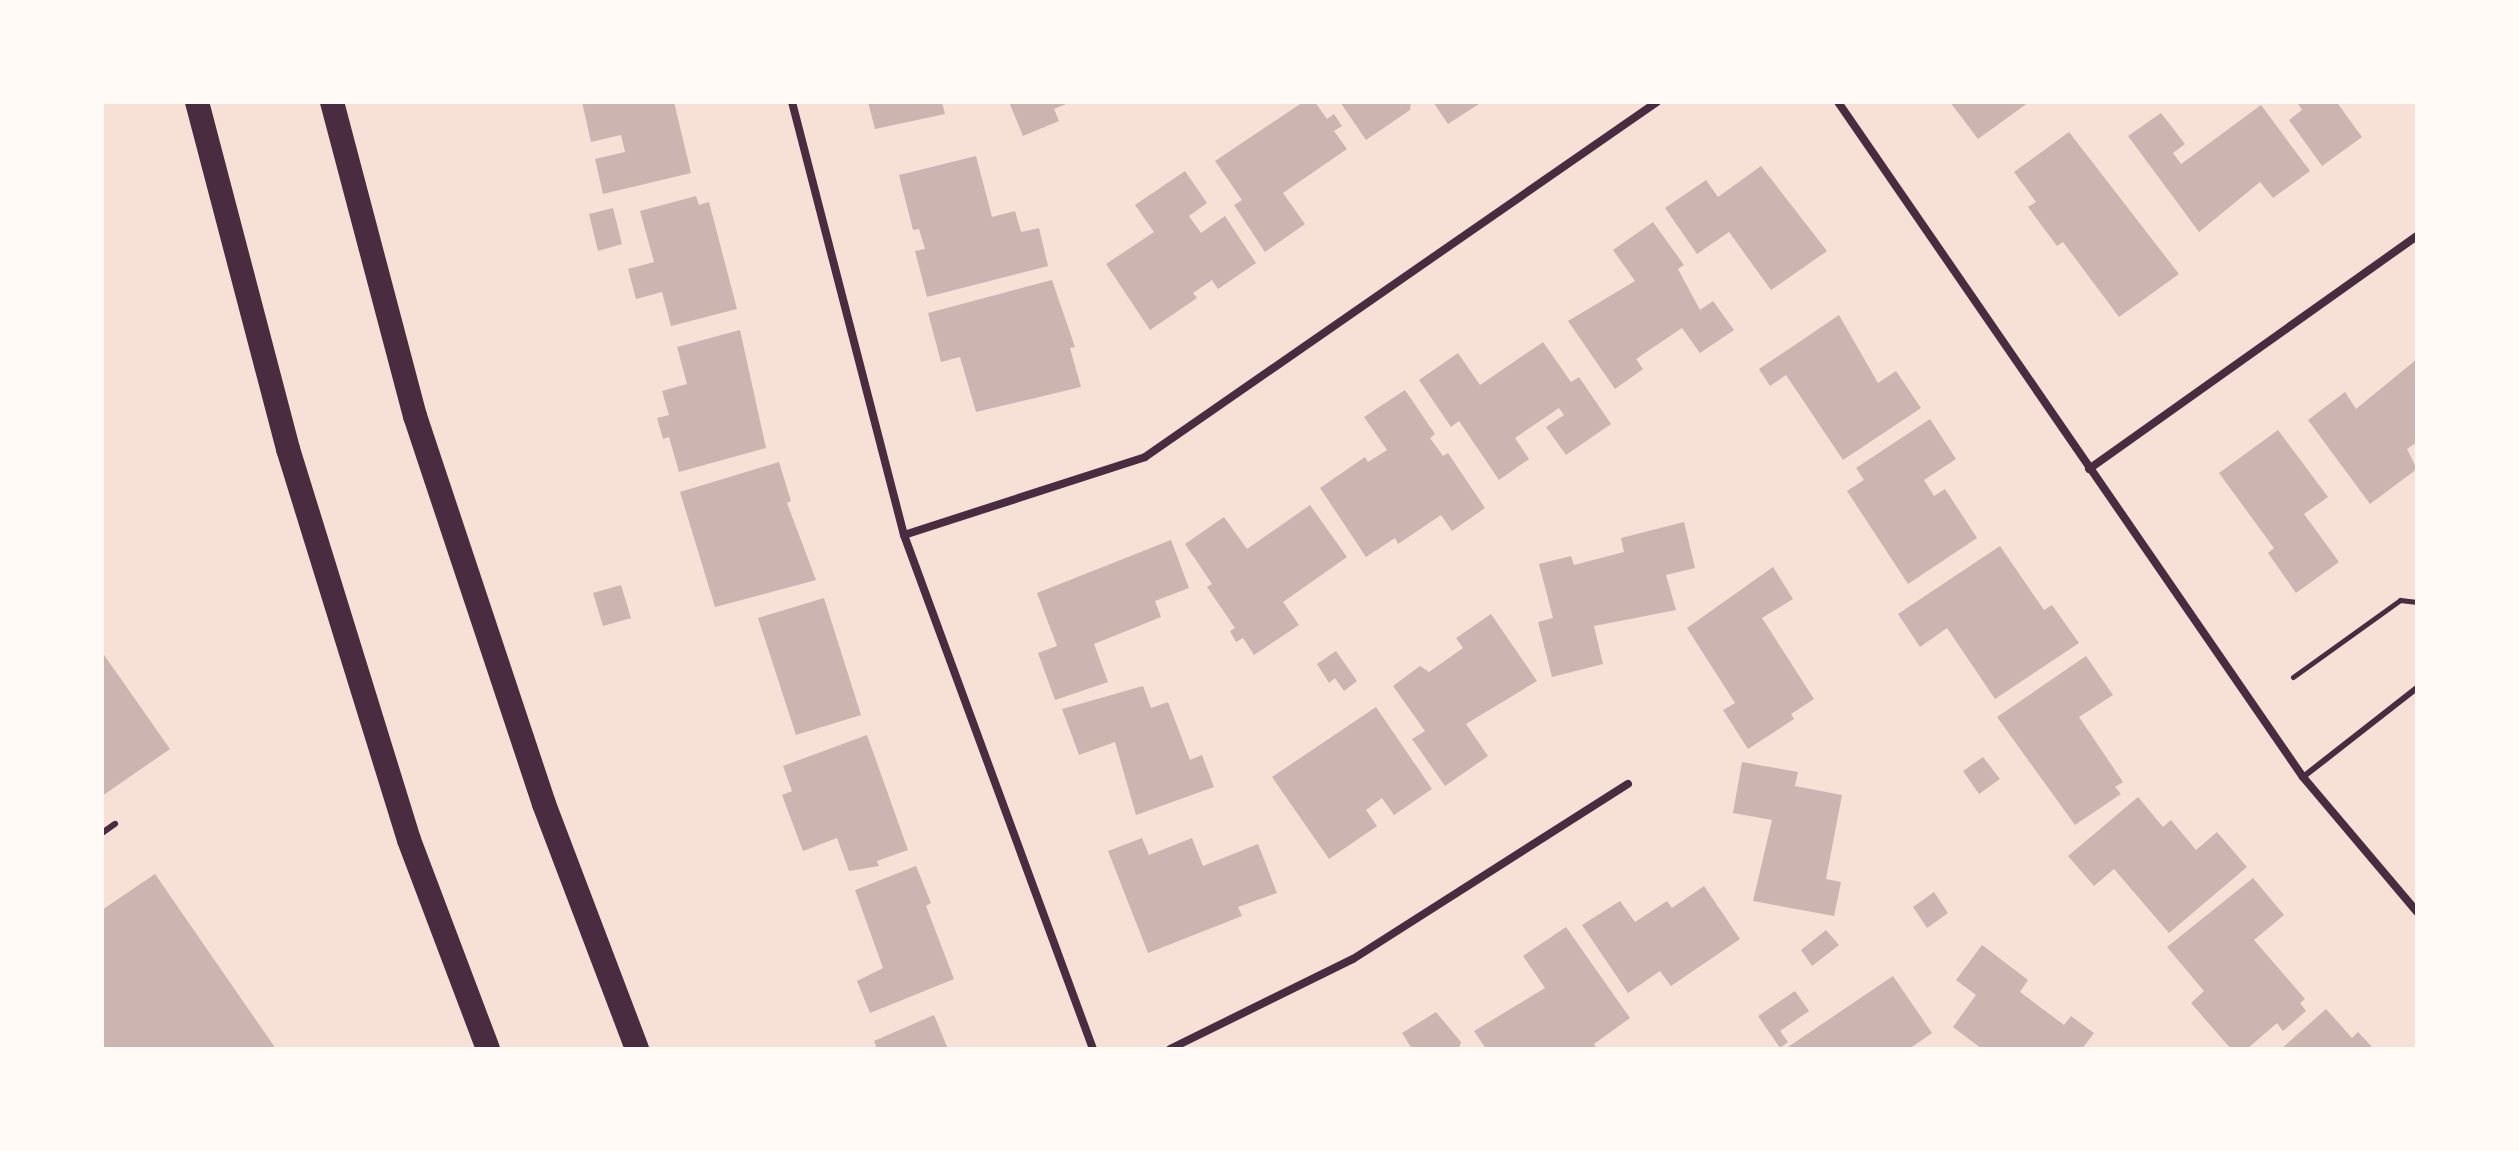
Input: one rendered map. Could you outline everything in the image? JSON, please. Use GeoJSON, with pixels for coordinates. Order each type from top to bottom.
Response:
{"type":"FeatureCollection","features":[{"type":"Feature","properties":{"kind":"highway"},"geometry":{"type":"LineString","coordinates":[[197,102],[298,479],[409,840],[488,1049]]}},
{"type":"Feature","properties":{"kind":"highway"},"geometry":{"type":"LineString","coordinates":[[332,102],[415,416],[544,804],[637,1049]]}},
{"type":"Feature","properties":{"kind":"street"},"geometry":{"type":"LineString","coordinates":[[792,102],[904,535],[1093,1049]]}},
{"type":"Feature","properties":{"kind":"street"},"geometry":{"type":"LineString","coordinates":[[904,535],[1145,457],[1657,102]]}},
{"type":"Feature","properties":{"kind":"street"},"geometry":{"type":"LineString","coordinates":[[1838,102],[2303,777],[2417,912]]}},
{"type":"Feature","properties":{"kind":"street"},"geometry":{"type":"LineString","coordinates":[[2089,469],[2417,236]]}},
{"type":"Feature","properties":{"kind":"street"},"geometry":{"type":"LineString","coordinates":[[1170,1049],[1353,959],[1628,784]]}},
{"type":"Feature","properties":{"kind":"lane"},"geometry":{"type":"LineString","coordinates":[[2303,777],[2417,688]]}},
{"type":"Feature","properties":{"kind":"lane"},"geometry":{"type":"LineString","coordinates":[[102,833],[115,824]]}},
{"type":"Feature","properties":{"kind":"path"},"geometry":{"type":"LineString","coordinates":[[2293,677],[2400,600],[2417,602]]}},
{"type":"Feature","properties":{"kind":"building"},"geometry":{"type":"Polygon","coordinates":[[[582,102],[674,102],[691,173],[603,194],[595,159],[625,152],[621,135],[591,142],[582,102]]]}},
{"type":"Feature","properties":{"kind":"building"},"geometry":{"type":"Polygon","coordinates":[[[868,102],[942,102],[945,114],[875,129],[868,102]]]}},
{"type":"Feature","properties":{"kind":"building"},"geometry":{"type":"Polygon","coordinates":[[[1009,102],[1071,102],[1054,109],[1059,121],[1023,136],[1009,102]]]}},
{"type":"Feature","properties":{"kind":"building"},"geometry":{"type":"Polygon","coordinates":[[[1303,102],[1315,102],[1327,119],[1334,114],[1342,126],[1334,131],[1347,149],[1283,193],[1305,224],[1265,252],[1234,205],[1242,200],[1215,161],[1303,102]]]}},
{"type":"Feature","properties":{"kind":"building"},"geometry":{"type":"Polygon","coordinates":[[[1340,102],[1411,102],[1410,110],[1366,140],[1340,102]]]}},
{"type":"Feature","properties":{"kind":"building"},"geometry":{"type":"Polygon","coordinates":[[[1433,102],[1482,102],[1448,124],[1433,102]]]}},
{"type":"Feature","properties":{"kind":"building"},"geometry":{"type":"Polygon","coordinates":[[[1950,102],[2029,102],[1978,139],[1950,102]]]}},
{"type":"Feature","properties":{"kind":"building"},"geometry":{"type":"Polygon","coordinates":[[[2297,102],[2341,102],[2338,104],[2362,137],[2322,166],[2289,120],[2302,110],[2297,102]]]}},
{"type":"Feature","properties":{"kind":"building"},"geometry":{"type":"Polygon","coordinates":[[[2261,105],[2310,171],[2273,198],[2260,182],[2199,232],[2128,136],[2161,113],[2185,144],[2173,153],[2181,164],[2261,105]]]}},
{"type":"Feature","properties":{"kind":"building"},"geometry":{"type":"Polygon","coordinates":[[[2069,132],[2179,274],[2119,317],[2063,242],[2057,246],[2028,207],[2036,202],[2014,172],[2069,132]]]}},
{"type":"Feature","properties":{"kind":"building"},"geometry":{"type":"Polygon","coordinates":[[[976,156],[992,217],[1015,211],[1021,232],[1039,228],[1048,266],[927,297],[915,251],[925,249],[919,229],[913,230],[899,175],[976,156]]]}},
{"type":"Feature","properties":{"kind":"building"},"geometry":{"type":"Polygon","coordinates":[[[1761,166],[1827,251],[1771,290],[1729,232],[1697,254],[1665,208],[1706,180],[1718,197],[1761,166]]]}},
{"type":"Feature","properties":{"kind":"building"},"geometry":{"type":"Polygon","coordinates":[[[1185,171],[1207,203],[1189,216],[1201,233],[1225,216],[1256,263],[1218,289],[1212,280],[1193,293],[1197,298],[1150,330],[1106,264],[1154,232],[1135,205],[1185,171]]]}},
{"type":"Feature","properties":{"kind":"building"},"geometry":{"type":"Polygon","coordinates":[[[696,196],[699,205],[709,202],[737,309],[671,326],[662,292],[636,299],[628,269],[654,262],[640,211],[696,196]]]}},
{"type":"Feature","properties":{"kind":"building"},"geometry":{"type":"Polygon","coordinates":[[[613,208],[622,244],[598,251],[589,214],[613,208]]]}},
{"type":"Feature","properties":{"kind":"building"},"geometry":{"type":"Polygon","coordinates":[[[1653,222],[1684,265],[1678,269],[1700,310],[1713,301],[1734,330],[1700,353],[1682,328],[1636,359],[1643,369],[1615,389],[1568,321],[1635,281],[1613,250],[1653,222]]]}},
{"type":"Feature","properties":{"kind":"building"},"geometry":{"type":"Polygon","coordinates":[[[1052,280],[1075,347],[1070,348],[1081,387],[976,412],[960,357],[941,362],[928,313],[1052,280]]]}},
{"type":"Feature","properties":{"kind":"building"},"geometry":{"type":"Polygon","coordinates":[[[1839,315],[1878,383],[1896,371],[1921,408],[1843,460],[1786,375],[1770,386],[1759,369],[1839,315]]]}},
{"type":"Feature","properties":{"kind":"building"},"geometry":{"type":"Polygon","coordinates":[[[740,330],[766,448],[679,472],[669,437],[663,439],[657,418],[669,415],[662,391],[687,384],[677,347],[740,330]]]}},
{"type":"Feature","properties":{"kind":"building"},"geometry":{"type":"Polygon","coordinates":[[[1543,342],[1571,382],[1579,377],[1611,424],[1566,455],[1546,427],[1564,415],[1559,408],[1515,438],[1529,459],[1499,480],[1459,421],[1451,427],[1419,380],[1458,353],[1480,385],[1543,342]]]}},
{"type":"Feature","properties":{"kind":"building"},"geometry":{"type":"Polygon","coordinates":[[[2417,359],[2417,442],[2407,449],[2417,469],[2370,504],[2308,420],[2345,392],[2356,409],[2417,359]]]}},
{"type":"Feature","properties":{"kind":"building"},"geometry":{"type":"Polygon","coordinates":[[[1405,390],[1435,434],[1430,438],[1443,456],[1448,453],[1485,508],[1452,531],[1441,515],[1398,544],[1395,538],[1366,557],[1320,488],[1365,457],[1368,462],[1387,450],[1364,417],[1405,390]]]}},
{"type":"Feature","properties":{"kind":"building"},"geometry":{"type":"Polygon","coordinates":[[[1930,419],[1956,459],[1924,480],[1934,496],[1945,489],[1977,538],[1908,584],[1847,491],[1864,480],[1856,468],[1930,419]]]}},
{"type":"Feature","properties":{"kind":"building"},"geometry":{"type":"Polygon","coordinates":[[[2278,430],[2328,497],[2304,514],[2339,562],[2296,593],[2268,553],[2274,548],[2219,473],[2278,430]]]}},
{"type":"Feature","properties":{"kind":"building"},"geometry":{"type":"Polygon","coordinates":[[[779,462],[791,501],[787,503],[816,580],[715,607],[680,492],[779,462]]]}},
{"type":"Feature","properties":{"kind":"building"},"geometry":{"type":"Polygon","coordinates":[[[1310,505],[1347,557],[1283,602],[1299,625],[1254,655],[1243,638],[1236,642],[1230,631],[1235,628],[1207,587],[1212,584],[1185,544],[1224,517],[1247,549],[1310,505]]]}},
{"type":"Feature","properties":{"kind":"building"},"geometry":{"type":"Polygon","coordinates":[[[1684,522],[1695,568],[1666,575],[1676,610],[1594,626],[1603,664],[1552,677],[1538,622],[1553,618],[1539,564],[1571,556],[1574,565],[1624,552],[1621,538],[1684,522]]]}},
{"type":"Feature","properties":{"kind":"building"},"geometry":{"type":"Polygon","coordinates":[[[1171,540],[1189,588],[1155,601],[1161,617],[1094,644],[1108,682],[1055,700],[1038,653],[1057,646],[1037,593],[1171,540]]]}},
{"type":"Feature","properties":{"kind":"building"},"geometry":{"type":"Polygon","coordinates":[[[2000,546],[2044,610],[2052,605],[2079,643],[1995,699],[1947,628],[1920,647],[1898,614],[2000,546]]]}},
{"type":"Feature","properties":{"kind":"building"},"geometry":{"type":"Polygon","coordinates":[[[1773,567],[1793,599],[1762,618],[1814,699],[1791,714],[1794,719],[1748,749],[1723,710],[1735,703],[1687,628],[1773,567]]]}},
{"type":"Feature","properties":{"kind":"building"},"geometry":{"type":"Polygon","coordinates":[[[621,585],[631,618],[603,626],[593,593],[621,585]]]}},
{"type":"Feature","properties":{"kind":"building"},"geometry":{"type":"Polygon","coordinates":[[[824,598],[861,715],[796,735],[758,618],[824,598]]]}},
{"type":"Feature","properties":{"kind":"building"},"geometry":{"type":"Polygon","coordinates":[[[1491,614],[1537,681],[1466,724],[1488,756],[1445,786],[1412,739],[1425,731],[1393,686],[1420,666],[1429,672],[1463,648],[1456,638],[1491,614]]]}},
{"type":"Feature","properties":{"kind":"building"},"geometry":{"type":"Polygon","coordinates":[[[1336,651],[1357,681],[1344,691],[1335,678],[1329,683],[1317,664],[1336,651]]]}},
{"type":"Feature","properties":{"kind":"building"},"geometry":{"type":"Polygon","coordinates":[[[102,652],[170,749],[102,796],[102,652]]]}},
{"type":"Feature","properties":{"kind":"building"},"geometry":{"type":"Polygon","coordinates":[[[2086,656],[2113,695],[2079,717],[2123,782],[2115,787],[2121,794],[2075,825],[1997,717],[2086,656]]]}},
{"type":"Feature","properties":{"kind":"building"},"geometry":{"type":"Polygon","coordinates":[[[1143,686],[1151,708],[1168,702],[1190,760],[1202,755],[1214,787],[1136,815],[1115,742],[1079,755],[1062,709],[1143,686]]]}},
{"type":"Feature","properties":{"kind":"building"},"geometry":{"type":"Polygon","coordinates":[[[1376,707],[1432,789],[1394,815],[1382,798],[1366,810],[1377,826],[1329,859],[1272,777],[1376,707]]]}},
{"type":"Feature","properties":{"kind":"building"},"geometry":{"type":"Polygon","coordinates":[[[867,735],[908,850],[877,861],[879,866],[849,871],[837,838],[803,851],[782,795],[792,791],[783,766],[867,735]]]}},
{"type":"Feature","properties":{"kind":"building"},"geometry":{"type":"Polygon","coordinates":[[[1983,757],[2000,779],[1979,794],[1963,771],[1983,757]]]}},
{"type":"Feature","properties":{"kind":"building"},"geometry":{"type":"Polygon","coordinates":[[[1742,762],[1798,772],[1795,786],[1842,795],[1826,879],[1841,882],[1834,916],[1753,901],[1772,820],[1733,813],[1742,762]]]}},
{"type":"Feature","properties":{"kind":"building"},"geometry":{"type":"Polygon","coordinates":[[[2138,797],[2163,827],[2171,820],[2196,850],[2217,832],[2247,867],[2169,933],[2114,869],[2094,886],[2068,856],[2138,797]]]}},
{"type":"Feature","properties":{"kind":"building"},"geometry":{"type":"Polygon","coordinates":[[[1142,838],[1149,855],[1192,838],[1203,866],[1258,844],[1277,893],[1238,907],[1242,916],[1148,953],[1108,851],[1142,838]]]}},
{"type":"Feature","properties":{"kind":"building"},"geometry":{"type":"Polygon","coordinates":[[[916,866],[931,903],[926,906],[954,979],[870,1013],[857,981],[883,968],[855,890],[916,866]]]}},
{"type":"Feature","properties":{"kind":"building"},"geometry":{"type":"Polygon","coordinates":[[[155,874],[276,1049],[102,1049],[102,910],[155,874]]]}},
{"type":"Feature","properties":{"kind":"building"},"geometry":{"type":"Polygon","coordinates":[[[2253,878],[2284,915],[2254,940],[2305,999],[2300,1003],[2306,1011],[2283,1031],[2277,1023],[2247,1049],[2231,1049],[2191,1003],[2204,991],[2167,947],[2253,878]]]}},
{"type":"Feature","properties":{"kind":"building"},"geometry":{"type":"Polygon","coordinates":[[[1704,886],[1740,939],[1671,986],[1660,971],[1628,993],[1582,925],[1620,901],[1635,922],[1667,901],[1672,908],[1704,886]]]}},
{"type":"Feature","properties":{"kind":"building"},"geometry":{"type":"Polygon","coordinates":[[[1934,892],[1948,913],[1927,928],[1913,907],[1934,892]]]}},
{"type":"Feature","properties":{"kind":"building"},"geometry":{"type":"Polygon","coordinates":[[[1566,927],[1630,1018],[1594,1044],[1597,1049],[1486,1049],[1474,1031],[1545,988],[1523,956],[1566,927]]]}},
{"type":"Feature","properties":{"kind":"building"},"geometry":{"type":"Polygon","coordinates":[[[1826,930],[1839,945],[1812,966],[1801,950],[1826,930]]]}},
{"type":"Feature","properties":{"kind":"building"},"geometry":{"type":"Polygon","coordinates":[[[1982,945],[2028,980],[2020,992],[2064,1025],[2071,1016],[2094,1033],[2082,1049],[1982,1049],[1953,1027],[1976,995],[1956,980],[1982,945]]]}},
{"type":"Feature","properties":{"kind":"building"},"geometry":{"type":"Polygon","coordinates":[[[1893,976],[1932,1033],[1909,1049],[1785,1049],[1893,976]]]}},
{"type":"Feature","properties":{"kind":"building"},"geometry":{"type":"Polygon","coordinates":[[[1795,991],[1809,1011],[1780,1031],[1788,1042],[1780,1048],[1758,1016],[1795,991]]]}},
{"type":"Feature","properties":{"kind":"building"},"geometry":{"type":"Polygon","coordinates":[[[2326,1009],[2352,1038],[2358,1032],[2374,1049],[2281,1049],[2326,1009]]]}},
{"type":"Feature","properties":{"kind":"building"},"geometry":{"type":"Polygon","coordinates":[[[1436,1012],[1461,1042],[1459,1049],[1412,1049],[1402,1033],[1436,1012]]]}},
{"type":"Feature","properties":{"kind":"building"},"geometry":{"type":"Polygon","coordinates":[[[934,1015],[948,1049],[877,1049],[874,1041],[934,1015]]]}}]}
